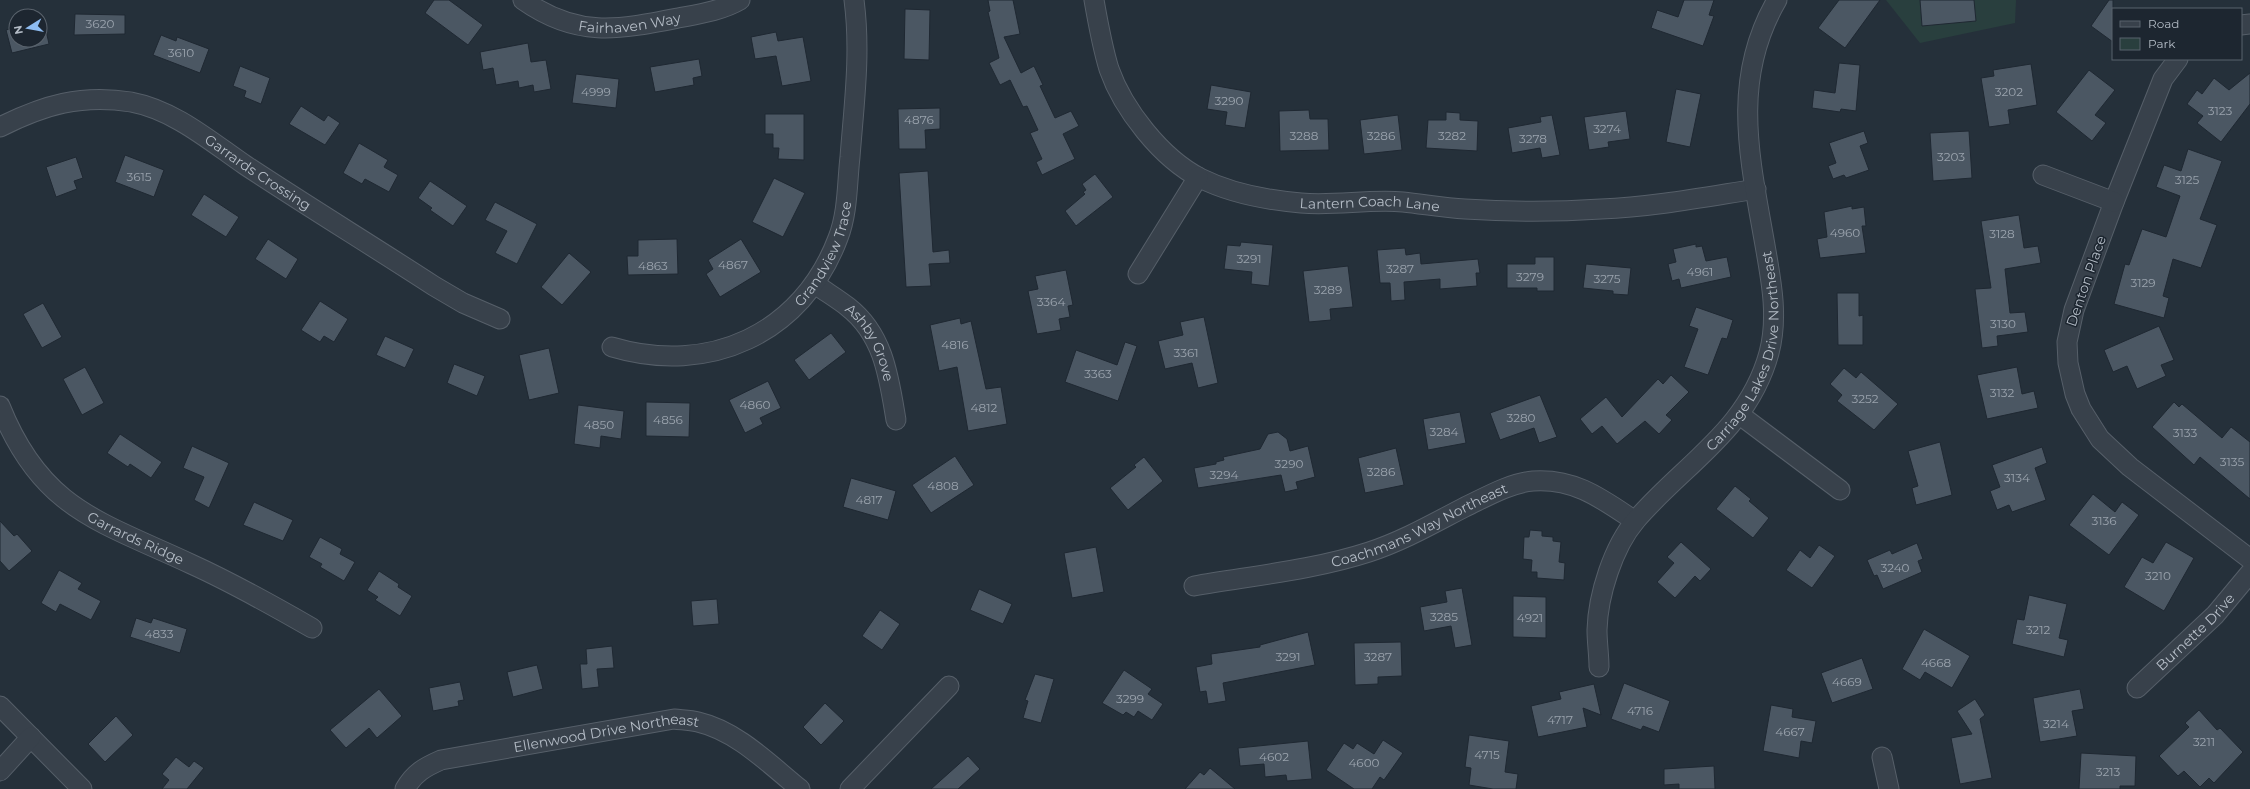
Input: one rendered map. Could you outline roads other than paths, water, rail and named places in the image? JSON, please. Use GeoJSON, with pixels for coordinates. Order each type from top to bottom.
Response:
{"type":"FeatureCollection","features":[{"type":"Feature","properties":{"kind":"street","name":"Fairhaven Way"},"geometry":{"type":"LineString","coordinates":[[523,0],[546,14],[569,23],[593,28],[627,28],[712,11],[740,0]]}},
{"type":"Feature","properties":{"kind":"street","name":"Grandview Trace"},"geometry":{"type":"LineString","coordinates":[[612,347],[638,355],[665,358],[693,356],[723,349],[756,336],[774,324],[793,308],[815,284],[839,237],[845,206],[858,49],[854,0]]}},
{"type":"Feature","properties":{"kind":"street","name":"Lantern Coach Lane"},"geometry":{"type":"LineString","coordinates":[[1094,0],[1110,70],[1121,95],[1137,119],[1155,141],[1198,177],[1240,194],[1265,200],[1304,203],[1401,202],[1464,209],[1514,211],[1602,209],[1643,206],[1756,189]]}},
{"type":"Feature","properties":{"kind":"street","name":"Carriage Lakes Drive Northeast"},"geometry":{"type":"LineString","coordinates":[[1599,667],[1597,630],[1602,591],[1609,569],[1635,521],[1740,415],[1754,390],[1769,354],[1774,316],[1773,288],[1747,134],[1748,78],[1760,34],[1776,0]]}},
{"type":"Feature","properties":{"kind":"street","name":"Denton Place"},"geometry":{"type":"LineString","coordinates":[[2177,60],[2163,79],[2114,202],[2069,326],[2068,363],[2075,394],[2089,425],[2112,452],[2250,559]]}},
{"type":"Feature","properties":{"kind":"street","name":"Garrards Crossing"},"geometry":{"type":"LineString","coordinates":[[0,127],[39,110],[61,103],[84,99],[132,102],[160,111],[209,140],[434,286],[463,303],[500,319]]}},
{"type":"Feature","properties":{"kind":"street"},"geometry":{"type":"LineString","coordinates":[[2043,175],[2114,202]]}},
{"type":"Feature","properties":{"kind":"street"},"geometry":{"type":"LineString","coordinates":[[1138,274],[1198,177]]}},
{"type":"Feature","properties":{"kind":"street","name":"Ashby Grove"},"geometry":{"type":"LineString","coordinates":[[815,284],[849,307],[872,332],[882,353],[896,420]]}},
{"type":"Feature","properties":{"kind":"street","name":"Garrards Ridge"},"geometry":{"type":"LineString","coordinates":[[0,406],[20,449],[55,492],[76,510],[100,524],[245,589],[312,628]]}},
{"type":"Feature","properties":{"kind":"street"},"geometry":{"type":"LineString","coordinates":[[1740,415],[1840,490]]}},
{"type":"Feature","properties":{"kind":"street","name":"Coachmans Way Northeast"},"geometry":{"type":"LineString","coordinates":[[1194,586],[1334,561],[1369,552],[1404,538],[1505,489],[1532,481],[1553,481],[1577,487],[1597,495],[1635,521]]}},
{"type":"Feature","properties":{"kind":"street","name":"Burnette Drive"},"geometry":{"type":"LineString","coordinates":[[2137,688],[2215,616],[2250,573]]}},
{"type":"Feature","properties":{"kind":"street"},"geometry":{"type":"LineString","coordinates":[[850,789],[948,686]]}},
{"type":"Feature","properties":{"kind":"street"},"geometry":{"type":"LineString","coordinates":[[0,706],[82,789]]}},
{"type":"Feature","properties":{"kind":"street","name":"Ellenwood Drive Northeast"},"geometry":{"type":"LineString","coordinates":[[405,789],[410,779],[423,768],[441,760],[674,719],[698,722],[723,731],[744,744],[800,789]]}},
{"type":"Feature","properties":{"kind":"street"},"geometry":{"type":"LineString","coordinates":[[0,771],[31,737]]}},
{"type":"Feature","properties":{"kind":"street"},"geometry":{"type":"LineString","coordinates":[[1882,757],[1889,789]]}}]}
